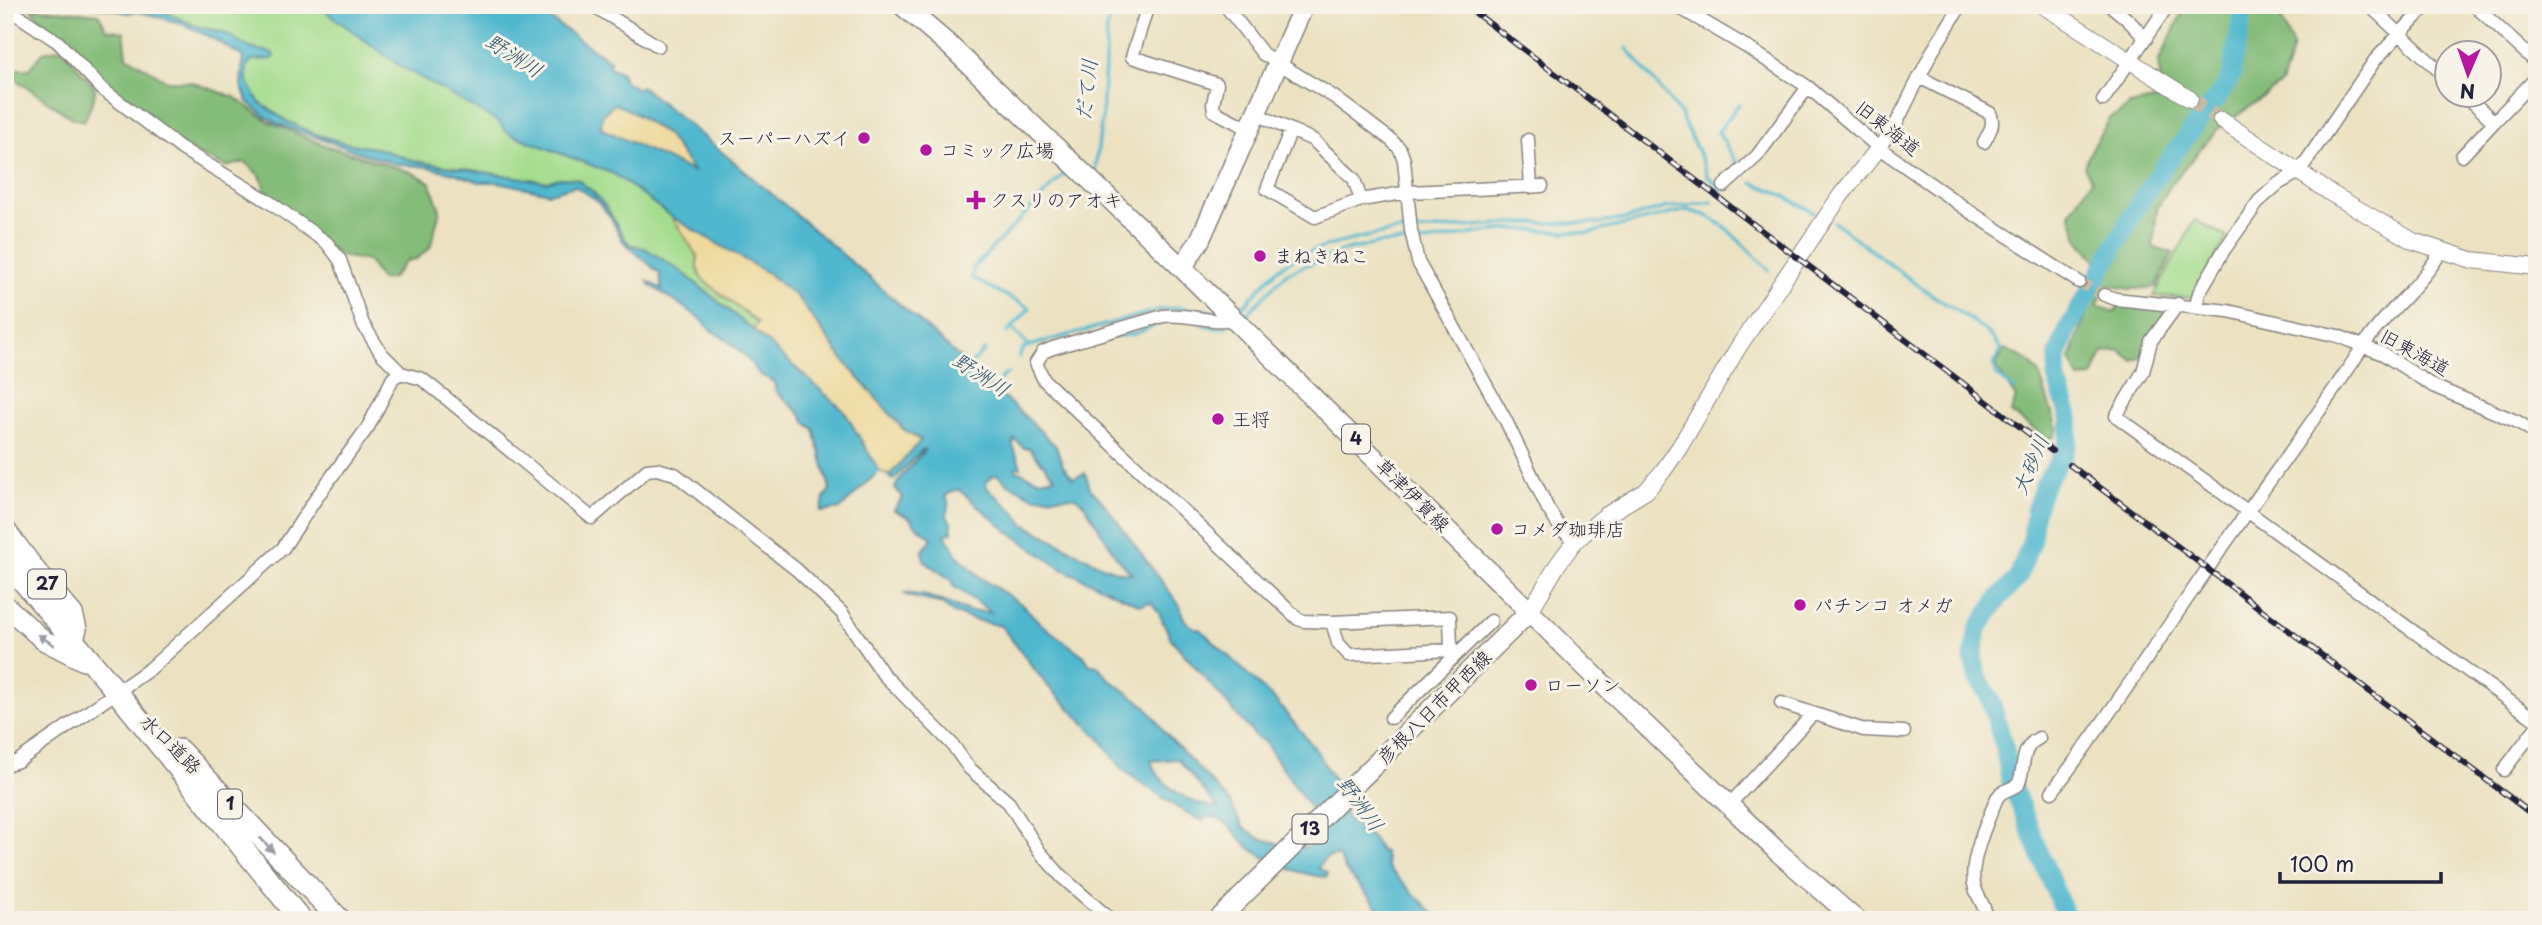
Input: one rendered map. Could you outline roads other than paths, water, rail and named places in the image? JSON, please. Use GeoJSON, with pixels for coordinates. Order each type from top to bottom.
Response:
{"type":"FeatureCollection","features":[{"type":"Feature","properties":{"kind":"highway","name":"水口道路"},"geometry":{"type":"LineString","coordinates":[[5,560],[116,691],[301,920]]}},
{"type":"Feature","properties":{"kind":"highway","name":"水口道路"},"geometry":{"type":"LineString","coordinates":[[116,691],[185,755],[340,920]]}},
{"type":"Feature","properties":{"kind":"main road"},"geometry":{"type":"LineString","coordinates":[[902,5],[949,45],[1182,268],[1200,240],[1304,5]]}},
{"type":"Feature","properties":{"kind":"main road","name":"草津伊賀線"},"geometry":{"type":"LineString","coordinates":[[1182,268],[1729,805],[1856,920]]}},
{"type":"Feature","properties":{"kind":"main road","name":"27"},"geometry":{"type":"LineString","coordinates":[[5,529],[38,573],[74,614],[77,629],[73,642]]}},
{"type":"Feature","properties":{"kind":"main road","name":"27"},"geometry":{"type":"LineString","coordinates":[[5,605],[43,640],[94,666]]}},
{"type":"Feature","properties":{"kind":"main road","name":"彦根八日市甲西線"},"geometry":{"type":"LineString","coordinates":[[1218,920],[1530,611]]}},
{"type":"Feature","properties":{"kind":"street"},"geometry":{"type":"LineString","coordinates":[[592,5],[658,46]]}},
{"type":"Feature","properties":{"kind":"street"},"geometry":{"type":"LineString","coordinates":[[1148,5],[1132,57],[1217,84],[1214,111],[1291,130],[1313,140],[1354,179],[1361,200]]}},
{"type":"Feature","properties":{"kind":"street"},"geometry":{"type":"LineString","coordinates":[[1225,5],[1263,54],[1334,97],[1400,149],[1404,160],[1411,230],[1418,262],[1506,421],[1548,509],[1561,529],[1575,541]]}},
{"type":"Feature","properties":{"kind":"street","name":"旧東海道"},"geometry":{"type":"LineString","coordinates":[[1675,5],[1808,87],[1879,148],[1972,213],[2079,282]]}},
{"type":"Feature","properties":{"kind":"street"},"geometry":{"type":"LineString","coordinates":[[1530,611],[1575,541],[1605,516],[1646,491],[1663,471],[1739,345],[1841,195],[1896,124],[1919,77],[1961,5]]}},
{"type":"Feature","properties":{"kind":"street"},"geometry":{"type":"LineString","coordinates":[[2042,5],[2190,99]]}},
{"type":"Feature","properties":{"kind":"street"},"geometry":{"type":"LineString","coordinates":[[2110,5],[2146,39]]}},
{"type":"Feature","properties":{"kind":"street"},"geometry":{"type":"LineString","coordinates":[[2103,100],[2168,5]]}},
{"type":"Feature","properties":{"kind":"street"},"geometry":{"type":"LineString","coordinates":[[2369,5],[2434,66]]}},
{"type":"Feature","properties":{"kind":"street"},"geometry":{"type":"LineString","coordinates":[[2196,306],[2199,293],[2224,250],[2259,201],[2278,184],[2299,172],[2375,60],[2427,5]]}},
{"type":"Feature","properties":{"kind":"street"},"geometry":{"type":"LineString","coordinates":[[2474,5],[2537,63]]}},
{"type":"Feature","properties":{"kind":"street"},"geometry":{"type":"LineString","coordinates":[[5,11],[19,16],[58,42],[102,89],[182,149],[258,195],[327,243],[340,260],[362,324],[381,353],[401,373],[422,379],[592,518],[647,470],[657,469],[675,474],[797,570],[842,613],[883,674],[952,744],[969,768],[1009,803],[1039,850],[1062,877],[1111,920]]}},
{"type":"Feature","properties":{"kind":"street"},"geometry":{"type":"LineString","coordinates":[[1919,77],[1990,113],[1992,128],[1984,142]]}},
{"type":"Feature","properties":{"kind":"street"},"geometry":{"type":"LineString","coordinates":[[2462,156],[2537,77]]}},
{"type":"Feature","properties":{"kind":"street"},"geometry":{"type":"LineString","coordinates":[[1724,186],[1757,156],[1808,87]]}},
{"type":"Feature","properties":{"kind":"street"},"geometry":{"type":"LineString","coordinates":[[2479,108],[2494,122]]}},
{"type":"Feature","properties":{"kind":"street"},"geometry":{"type":"LineString","coordinates":[[2221,120],[2381,224],[2441,251],[2472,260],[2537,267]]}},
{"type":"Feature","properties":{"kind":"street"},"geometry":{"type":"LineString","coordinates":[[1291,130],[1267,188],[1315,217],[1361,200],[1409,192],[1536,186],[1528,140]]}},
{"type":"Feature","properties":{"kind":"street"},"geometry":{"type":"LineString","coordinates":[[2052,792],[2105,723],[2207,569],[2319,414],[2363,346],[2389,313],[2430,271],[2441,251]]}},
{"type":"Feature","properties":{"kind":"street","name":"旧東海道"},"geometry":{"type":"LineString","coordinates":[[2104,295],[2116,299],[2228,311],[2338,336],[2383,354],[2433,386],[2518,422],[2537,434]]}},
{"type":"Feature","properties":{"kind":"street"},"geometry":{"type":"LineString","coordinates":[[2178,304],[2151,341],[2143,372],[2116,416],[2537,724],[2504,770]]}},
{"type":"Feature","properties":{"kind":"street"},"geometry":{"type":"LineString","coordinates":[[1234,319],[1223,321],[1177,314],[1163,316],[1053,348],[1043,352],[1036,363],[1044,380],[1298,619],[1332,622],[1450,617],[1453,653],[1471,671]]}},
{"type":"Feature","properties":{"kind":"street"},"geometry":{"type":"LineString","coordinates":[[5,765],[18,761],[151,668],[283,548],[364,433],[393,378],[401,373]]}},
{"type":"Feature","properties":{"kind":"street"},"geometry":{"type":"LineString","coordinates":[[1391,718],[1453,653],[1491,621]]}},
{"type":"Feature","properties":{"kind":"street"},"geometry":{"type":"LineString","coordinates":[[1332,622],[1338,643],[1349,655],[1453,653]]}},
{"type":"Feature","properties":{"kind":"street"},"geometry":{"type":"LineString","coordinates":[[1781,703],[1864,730],[1904,732]]}},
{"type":"Feature","properties":{"kind":"street"},"geometry":{"type":"LineString","coordinates":[[1729,805],[1812,714]]}},
{"type":"Feature","properties":{"kind":"street"},"geometry":{"type":"LineString","coordinates":[[1986,920],[1984,906],[1973,881],[1980,839],[2001,793],[2015,787],[2030,742],[2039,738]]}},
{"type":"Feature","properties":{"kind":"water"},"geometry":{"type":"Polygon","coordinates":[[[90,5],[139,5],[156,8],[196,26],[225,33],[250,48],[272,53],[272,59],[252,60],[247,65],[247,81],[259,102],[288,122],[318,135],[380,149],[414,161],[547,182],[559,178],[577,179],[607,208],[631,245],[646,249],[682,272],[753,330],[844,411],[879,471],[840,509],[821,512],[830,489],[814,429],[776,392],[774,382],[759,374],[745,356],[726,339],[650,285],[648,281],[662,289],[660,274],[623,241],[609,215],[595,199],[575,186],[549,193],[498,182],[480,182],[428,167],[397,164],[279,124],[248,102],[241,85],[243,57],[180,23],[137,11],[128,13],[90,5]]]}},
{"type":"Feature","properties":{"kind":"water","name":"野洲川"},"geometry":{"type":"Polygon","coordinates":[[[317,5],[530,5],[610,61],[609,67],[622,73],[623,80],[638,89],[641,86],[741,168],[935,335],[1030,421],[1056,446],[1063,466],[1073,478],[1085,473],[1091,490],[1180,606],[1186,621],[1201,630],[1275,700],[1340,784],[1345,816],[1374,840],[1380,851],[1384,852],[1388,868],[1440,920],[1389,920],[1346,871],[1339,857],[1327,858],[1318,868],[1327,873],[1327,877],[1297,871],[1277,864],[1250,848],[1226,823],[1206,817],[1203,821],[1181,810],[1123,770],[1100,739],[1046,684],[1001,626],[954,613],[940,603],[903,593],[927,596],[969,611],[991,612],[925,562],[922,552],[932,538],[910,518],[894,510],[903,497],[895,488],[900,478],[925,450],[893,480],[889,476],[921,440],[903,429],[846,363],[797,297],[769,274],[672,217],[614,174],[513,135],[504,130],[500,123],[400,66],[317,5]],[[615,104],[605,112],[602,129],[694,172],[667,135],[631,111],[615,104]],[[1014,439],[1013,445],[1021,467],[1016,467],[1016,470],[1040,480],[1055,477],[1029,448],[1024,448],[1014,439]],[[993,475],[986,482],[987,488],[1014,511],[1024,524],[1100,565],[1132,574],[1117,558],[1084,504],[1075,497],[1035,497],[1008,484],[998,475],[993,475]],[[958,489],[945,496],[949,503],[946,515],[951,522],[952,532],[945,534],[956,554],[981,578],[1023,605],[1041,624],[1084,656],[1090,665],[1097,665],[1110,680],[1146,706],[1167,735],[1229,801],[1243,827],[1259,838],[1296,849],[1313,845],[1322,833],[1310,808],[1264,741],[1257,738],[1171,639],[1151,602],[1140,605],[1062,569],[1009,532],[958,489]],[[1178,759],[1151,761],[1155,770],[1178,793],[1198,803],[1218,808],[1178,759]]]}},
{"type":"Feature","properties":{"kind":"waterway","name":"大砂川"},"geometry":{"type":"LineString","coordinates":[[2067,920],[2010,780],[2005,750],[1990,698],[1978,678],[1973,658],[1978,629],[1999,598],[2018,578],[2032,539],[2035,511],[2044,485],[2068,442],[2070,419],[2056,377],[2058,354],[2068,329],[2140,202],[2231,76],[2244,5]]}},
{"type":"Feature","properties":{"kind":"waterway","name":"だて川"},"geometry":{"type":"LineString","coordinates":[[1095,170],[1110,13]]}},
{"type":"Feature","properties":{"kind":"waterway"},"geometry":{"type":"LineString","coordinates":[[1627,48],[1679,112],[1708,177],[1723,189],[1719,193]]}},
{"type":"Feature","properties":{"kind":"waterway"},"geometry":{"type":"LineString","coordinates":[[1739,104],[1718,132],[1739,166]]}},
{"type":"Feature","properties":{"kind":"waterway","name":"だて川"},"geometry":{"type":"LineString","coordinates":[[1007,333],[1030,308],[972,278],[974,267],[1065,173]]}},
{"type":"Feature","properties":{"kind":"waterway"},"geometry":{"type":"LineString","coordinates":[[1753,183],[1777,192],[1815,213]]}},
{"type":"Feature","properties":{"kind":"waterway"},"geometry":{"type":"LineString","coordinates":[[1416,231],[1511,223],[1600,223],[1664,208],[1712,202]]}},
{"type":"Feature","properties":{"kind":"waterway"},"geometry":{"type":"LineString","coordinates":[[1421,243],[1514,229],[1589,233],[1687,210],[1708,216],[1725,227],[1769,270]]}},
{"type":"Feature","properties":{"kind":"waterway"},"geometry":{"type":"LineString","coordinates":[[1834,222],[1913,282],[1985,331],[2001,349],[1994,364],[1997,376],[2015,390]]}},
{"type":"Feature","properties":{"kind":"waterway"},"geometry":{"type":"LineString","coordinates":[[1237,308],[1245,305],[1272,275],[1293,259],[1342,242],[1406,230]]}},
{"type":"Feature","properties":{"kind":"waterway"},"geometry":{"type":"LineString","coordinates":[[1243,318],[1287,273],[1342,251],[1382,243],[1406,242]]}},
{"type":"Feature","properties":{"kind":"waterway"},"geometry":{"type":"LineString","coordinates":[[1084,331],[1158,310],[1177,308],[1211,311]]}},
{"type":"Feature","properties":{"kind":"waterway"},"geometry":{"type":"LineString","coordinates":[[1107,338],[1134,334],[1164,322]]}},
{"type":"Feature","properties":{"kind":"waterway"},"geometry":{"type":"LineString","coordinates":[[1202,324],[1216,328],[1227,326]]}},
{"type":"Feature","properties":{"kind":"waterway"},"geometry":{"type":"LineString","coordinates":[[1012,328],[1029,346]]}},
{"type":"Feature","properties":{"kind":"waterway"},"geometry":{"type":"LineString","coordinates":[[1019,357],[1023,349],[1029,346],[1084,331]]}},
{"type":"Feature","properties":{"kind":"waterway","name":"だて川"},"geometry":{"type":"LineString","coordinates":[[967,368],[985,350]]}},
{"type":"Feature","properties":{"kind":"waterway","name":"野洲川"},"geometry":{"type":"LineString","coordinates":[[994,390],[1001,378],[1008,373]]}},
{"type":"Feature","properties":{"kind":"tunnel"},"geometry":{"type":"LineString","coordinates":[[2190,99],[2221,120]]}},
{"type":"Feature","properties":{"kind":"tunnel"},"geometry":{"type":"LineString","coordinates":[[2079,282],[2104,295]]}},
{"type":"Feature","properties":{"kind":"railway"},"geometry":{"type":"LineString","coordinates":[[1465,5],[2052,451]]}},
{"type":"Feature","properties":{"kind":"railway"},"geometry":{"type":"LineString","coordinates":[[2070,465],[2537,818]]}},
{"type":"Feature","properties":{"kind":"place","name":"スーパーハズイ"},"geometry":{"type":"Point","coordinates":[864,138]}},
{"type":"Feature","properties":{"kind":"place","name":"コミック広場"},"geometry":{"type":"Point","coordinates":[926,150]}},
{"type":"Feature","properties":{"kind":"place","name":"クスリのアオキ"},"geometry":{"type":"Point","coordinates":[976,200]}},
{"type":"Feature","properties":{"kind":"place","name":"まねきねこ"},"geometry":{"type":"Point","coordinates":[1260,256]}},
{"type":"Feature","properties":{"kind":"place","name":"王将"},"geometry":{"type":"Point","coordinates":[1218,419]}},
{"type":"Feature","properties":{"kind":"place","name":"コメダ珈琲店"},"geometry":{"type":"Point","coordinates":[1497,529]}},
{"type":"Feature","properties":{"kind":"place","name":"パチンコ オメガ"},"geometry":{"type":"Point","coordinates":[1800,605]}},
{"type":"Feature","properties":{"kind":"place","name":"ローソン"},"geometry":{"type":"Point","coordinates":[1531,685]}}]}
